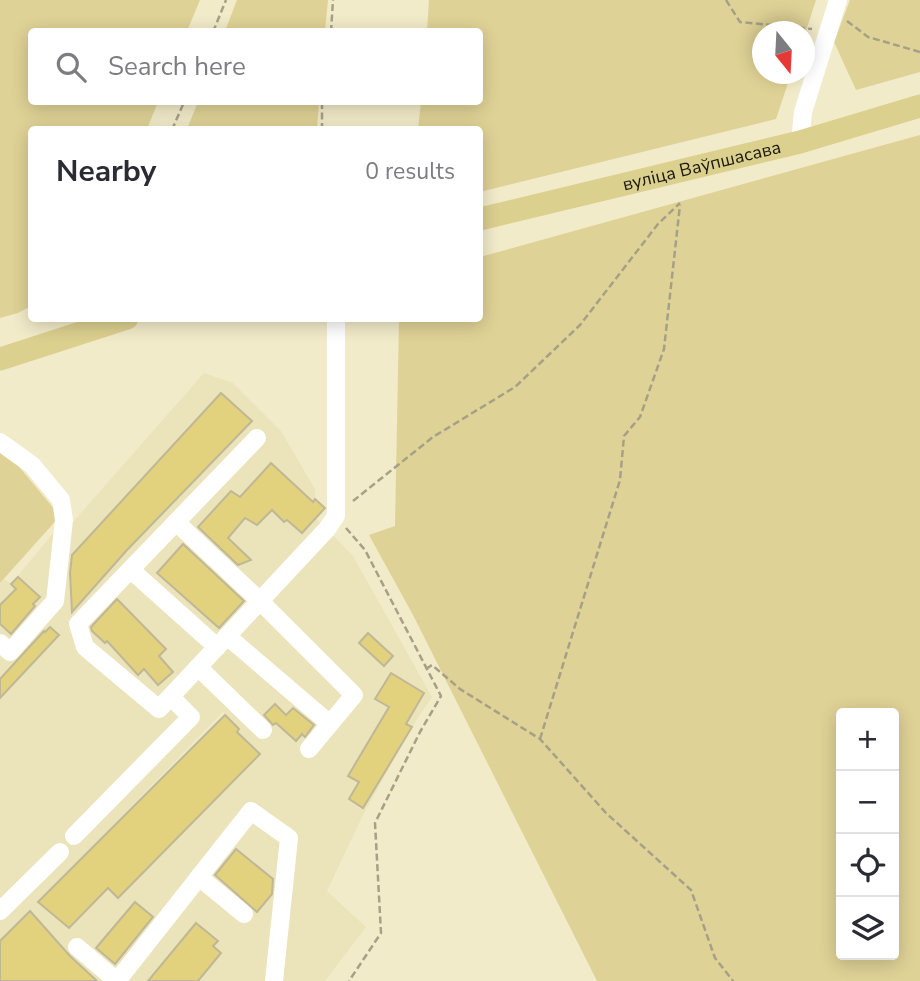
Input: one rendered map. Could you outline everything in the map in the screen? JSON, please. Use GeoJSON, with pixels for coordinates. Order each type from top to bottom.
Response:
{"type":"FeatureCollection","features":[{"type":"Feature","properties":{"kind":"main road","name":"вуліца Ваўпшасава"},"geometry":{"type":"LineString","coordinates":[[483,218],[800,142],[920,106]]}},
{"type":"Feature","properties":{"kind":"main road"},"geometry":{"type":"LineString","coordinates":[[0,359],[115,322]]}},
{"type":"Feature","properties":{"kind":"lane"},"geometry":{"type":"LineString","coordinates":[[800,142],[803,112],[836,6]]}},
{"type":"Feature","properties":{"kind":"lane"},"geometry":{"type":"LineString","coordinates":[[257,438],[78,624],[85,647],[159,709],[327,529],[336,516],[336,322]]}},
{"type":"Feature","properties":{"kind":"lane"},"geometry":{"type":"LineString","coordinates":[[0,442],[32,465],[61,500],[64,520],[55,601],[10,652],[0,643]]}},
{"type":"Feature","properties":{"kind":"lane"},"geometry":{"type":"LineString","coordinates":[[176,522],[354,695],[309,749]]}},
{"type":"Feature","properties":{"kind":"lane"},"geometry":{"type":"LineString","coordinates":[[131,570],[330,724]]}},
{"type":"Feature","properties":{"kind":"lane"},"geometry":{"type":"LineString","coordinates":[[198,667],[263,730]]}},
{"type":"Feature","properties":{"kind":"lane"},"geometry":{"type":"LineString","coordinates":[[74,836],[191,717],[171,697]]}},
{"type":"Feature","properties":{"kind":"lane"},"geometry":{"type":"LineString","coordinates":[[77,947],[117,981],[251,811],[289,838],[274,981]]}},
{"type":"Feature","properties":{"kind":"lane"},"geometry":{"type":"LineString","coordinates":[[0,911],[60,852]]}},
{"type":"Feature","properties":{"kind":"lane"},"geometry":{"type":"LineString","coordinates":[[199,877],[244,914]]}},
{"type":"Feature","properties":{"kind":"path"},"geometry":{"type":"LineString","coordinates":[[215,28],[226,0]]}},
{"type":"Feature","properties":{"kind":"path"},"geometry":{"type":"LineString","coordinates":[[331,28],[333,0]]}},
{"type":"Feature","properties":{"kind":"path"},"geometry":{"type":"LineString","coordinates":[[726,0],[740,22],[828,30]]}},
{"type":"Feature","properties":{"kind":"path"},"geometry":{"type":"LineString","coordinates":[[836,6],[868,37],[920,52]]}},
{"type":"Feature","properties":{"kind":"path"},"geometry":{"type":"LineString","coordinates":[[174,126],[183,105]]}},
{"type":"Feature","properties":{"kind":"path"},"geometry":{"type":"LineString","coordinates":[[322,126],[323,105]]}},
{"type":"Feature","properties":{"kind":"path"},"geometry":{"type":"LineString","coordinates":[[349,981],[381,933],[375,823],[441,696],[365,550],[336,516],[370,485],[433,437],[515,387],[580,325],[658,224],[680,203],[664,349],[640,417],[624,436],[620,480],[540,739]]}},
{"type":"Feature","properties":{"kind":"path"},"geometry":{"type":"LineString","coordinates":[[426,669],[432,665],[460,689],[540,739],[606,813],[691,890],[715,958],[733,981]]}},
{"type":"Feature","properties":{"kind":"shaded area"},"geometry":{"type":"Polygon","coordinates":[[[0,0],[200,0],[188,28],[28,28],[28,105],[157,105],[148,126],[28,126],[28,308],[0,318],[0,0]]]}},
{"type":"Feature","properties":{"kind":"shaded area"},"geometry":{"type":"Polygon","coordinates":[[[237,0],[328,0],[325,28],[226,28],[237,0]]]}},
{"type":"Feature","properties":{"kind":"shaded area"},"geometry":{"type":"Polygon","coordinates":[[[429,0],[816,0],[809,21],[752,21],[752,84],[788,84],[776,119],[483,191],[483,126],[418,126],[421,105],[483,105],[483,28],[427,28],[429,0]]]}},
{"type":"Feature","properties":{"kind":"shaded area"},"geometry":{"type":"Polygon","coordinates":[[[850,0],[920,0],[920,72],[856,90],[834,42],[850,0]]]}},
{"type":"Feature","properties":{"kind":"shaded area"},"geometry":{"type":"Polygon","coordinates":[[[197,105],[319,105],[317,126],[188,126],[197,105]]]}},
{"type":"Feature","properties":{"kind":"shaded area"},"geometry":{"type":"Polygon","coordinates":[[[920,135],[920,981],[597,981],[413,615],[369,535],[395,526],[399,322],[483,322],[483,256],[920,135]]]}},
{"type":"Feature","properties":{"kind":"shaded area"},"geometry":{"type":"Polygon","coordinates":[[[204,373],[233,383],[281,431],[315,489],[315,499],[325,508],[316,518],[353,556],[432,697],[412,727],[363,815],[327,891],[366,927],[325,981],[0,981],[0,584],[4,579],[11,584],[64,520],[73,522],[204,373]],[[223,712],[58,882],[227,717],[223,712]]]}},
{"type":"Feature","properties":{"kind":"shaded area"},"geometry":{"type":"Polygon","coordinates":[[[0,444],[60,516],[0,583],[0,444]]]}},
{"type":"Feature","properties":{"kind":"building"},"geometry":{"type":"Polygon","coordinates":[[[221,393],[252,421],[127,550],[72,612],[72,555],[221,393]]]}},
{"type":"Feature","properties":{"kind":"building"},"geometry":{"type":"Polygon","coordinates":[[[271,463],[313,502],[315,499],[325,508],[302,533],[287,520],[284,522],[272,510],[257,525],[245,518],[228,538],[251,560],[238,565],[198,527],[231,491],[240,497],[271,463]]]}},
{"type":"Feature","properties":{"kind":"building"},"geometry":{"type":"Polygon","coordinates":[[[183,544],[244,601],[219,628],[157,573],[183,544]]]}},
{"type":"Feature","properties":{"kind":"building"},"geometry":{"type":"Polygon","coordinates":[[[18,577],[40,597],[11,634],[0,624],[0,605],[16,589],[11,584],[18,577]]]}},
{"type":"Feature","properties":{"kind":"building"},"geometry":{"type":"Polygon","coordinates":[[[117,599],[166,649],[159,656],[173,672],[158,685],[144,669],[138,675],[107,641],[105,643],[92,631],[91,627],[117,599]]]}},
{"type":"Feature","properties":{"kind":"building"},"geometry":{"type":"Polygon","coordinates":[[[50,627],[59,635],[0,698],[0,679],[50,627]]]}},
{"type":"Feature","properties":{"kind":"building"},"geometry":{"type":"Polygon","coordinates":[[[368,633],[393,656],[384,666],[359,643],[368,633]]]}},
{"type":"Feature","properties":{"kind":"building"},"geometry":{"type":"Polygon","coordinates":[[[391,673],[424,693],[406,724],[412,727],[363,808],[349,799],[359,782],[348,776],[389,707],[375,699],[391,673]]]}},
{"type":"Feature","properties":{"kind":"building"},"geometry":{"type":"Polygon","coordinates":[[[275,704],[286,715],[293,708],[314,725],[305,737],[302,734],[296,741],[276,723],[273,725],[264,715],[275,704]]]}},
{"type":"Feature","properties":{"kind":"building"},"geometry":{"type":"Polygon","coordinates":[[[225,715],[239,729],[237,732],[260,754],[118,898],[108,888],[69,928],[38,902],[225,715]]]}},
{"type":"Feature","properties":{"kind":"building"},"geometry":{"type":"Polygon","coordinates":[[[236,849],[273,879],[272,894],[257,912],[215,875],[236,849]]]}},
{"type":"Feature","properties":{"kind":"building"},"geometry":{"type":"Polygon","coordinates":[[[135,902],[153,917],[115,964],[96,948],[135,902]]]}},
{"type":"Feature","properties":{"kind":"building"},"geometry":{"type":"Polygon","coordinates":[[[30,911],[70,956],[97,981],[0,981],[0,941],[30,911]]]}},
{"type":"Feature","properties":{"kind":"building"},"geometry":{"type":"Polygon","coordinates":[[[196,923],[218,941],[213,946],[221,953],[198,981],[148,981],[196,923]]]}}]}
